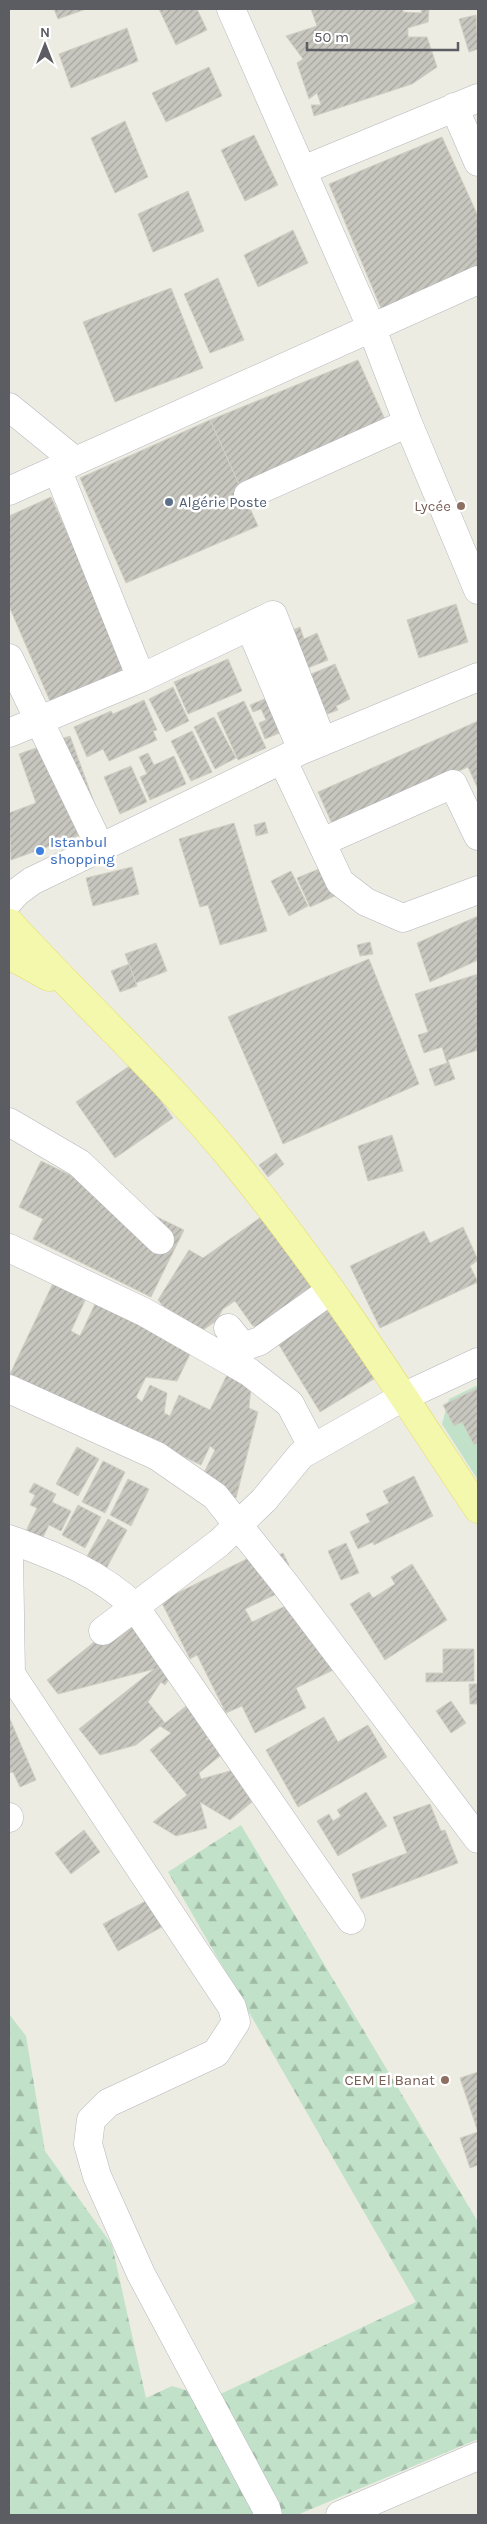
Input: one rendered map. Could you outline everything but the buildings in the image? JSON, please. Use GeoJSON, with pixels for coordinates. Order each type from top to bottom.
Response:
{"type":"FeatureCollection","features":[{"type":"Feature","properties":{"kind":"main road"},"geometry":{"type":"LineString","coordinates":[[9,922],[69,987],[162,1081],[229,1155],[331,1290],[478,1509]]}},
{"type":"Feature","properties":{"kind":"main road"},"geometry":{"type":"LineString","coordinates":[[9,955],[69,987]]}},
{"type":"Feature","properties":{"kind":"street"},"geometry":{"type":"LineString","coordinates":[[231,9],[372,329],[408,423],[478,590]]}},
{"type":"Feature","properties":{"kind":"street"},"geometry":{"type":"LineString","coordinates":[[303,170],[466,102],[478,162]]}},
{"type":"Feature","properties":{"kind":"street"},"geometry":{"type":"LineString","coordinates":[[9,490],[478,280]]}},
{"type":"Feature","properties":{"kind":"street"},"geometry":{"type":"LineString","coordinates":[[9,407],[66,464],[141,678]]}},
{"type":"Feature","properties":{"kind":"street"},"geometry":{"type":"LineString","coordinates":[[248,495],[408,423]]}},
{"type":"Feature","properties":{"kind":"street"},"geometry":{"type":"LineString","coordinates":[[9,733],[141,678],[250,627],[303,750],[322,842],[340,882],[366,902],[403,918],[478,890]]}},
{"type":"Feature","properties":{"kind":"street"},"geometry":{"type":"LineString","coordinates":[[9,658],[101,849]]}},
{"type":"Feature","properties":{"kind":"street"},"geometry":{"type":"LineString","coordinates":[[9,922],[17,892],[32,881],[303,750],[478,677]]}},
{"type":"Feature","properties":{"kind":"street"},"geometry":{"type":"LineString","coordinates":[[322,842],[454,784],[478,836]]}},
{"type":"Feature","properties":{"kind":"street"},"geometry":{"type":"LineString","coordinates":[[9,1122],[79,1163],[160,1240]]}},
{"type":"Feature","properties":{"kind":"street"},"geometry":{"type":"LineString","coordinates":[[9,1248],[144,1312],[249,1372],[290,1404],[313,1448]]}},
{"type":"Feature","properties":{"kind":"street"},"geometry":{"type":"LineString","coordinates":[[228,1328],[241,1344],[249,1345],[260,1342],[331,1290]]}},
{"type":"Feature","properties":{"kind":"street"},"geometry":{"type":"LineString","coordinates":[[103,1631],[220,1543],[264,1500],[301,1455],[403,1397],[478,1362]]}},
{"type":"Feature","properties":{"kind":"street"},"geometry":{"type":"LineString","coordinates":[[9,1389],[157,1456],[215,1496],[478,1839]]}},
{"type":"Feature","properties":{"kind":"street"},"geometry":{"type":"LineString","coordinates":[[9,1539],[76,1564],[123,1595],[134,1607],[351,1920]]}},
{"type":"Feature","properties":{"kind":"street"},"geometry":{"type":"LineString","coordinates":[[9,1555],[10,1675],[232,2007],[236,2022],[216,2052],[108,2103],[91,2120],[88,2144],[97,2176],[141,2274],[268,2515]]}},
{"type":"Feature","properties":{"kind":"street"},"geometry":{"type":"LineString","coordinates":[[340,2515],[478,2456]]}},
{"type":"Feature","properties":{"kind":"green space"},"geometry":{"type":"Polygon","coordinates":[[[478,1385],[478,1480],[442,1424],[449,1399],[478,1385]]]}},
{"type":"Feature","properties":{"kind":"green space"},"geometry":{"type":"Polygon","coordinates":[[[241,1825],[478,2222],[478,2439],[297,2515],[9,2515],[9,2014],[26,2036],[45,2151],[112,2245],[146,2398],[172,2386],[212,2398],[416,2302],[168,1872],[241,1825]]]}},
{"type":"Feature","properties":{"kind":"place","name":"Algérie Poste"},"geometry":{"type":"Point","coordinates":[169,502]}},
{"type":"Feature","properties":{"kind":"place","name":"Lycée"},"geometry":{"type":"Point","coordinates":[461,506]}},
{"type":"Feature","properties":{"kind":"place","name":"Istanbul shopping"},"geometry":{"type":"Point","coordinates":[40,851]}},
{"type":"Feature","properties":{"kind":"place","name":"CEM El Banat"},"geometry":{"type":"Point","coordinates":[445,2080]}}]}
